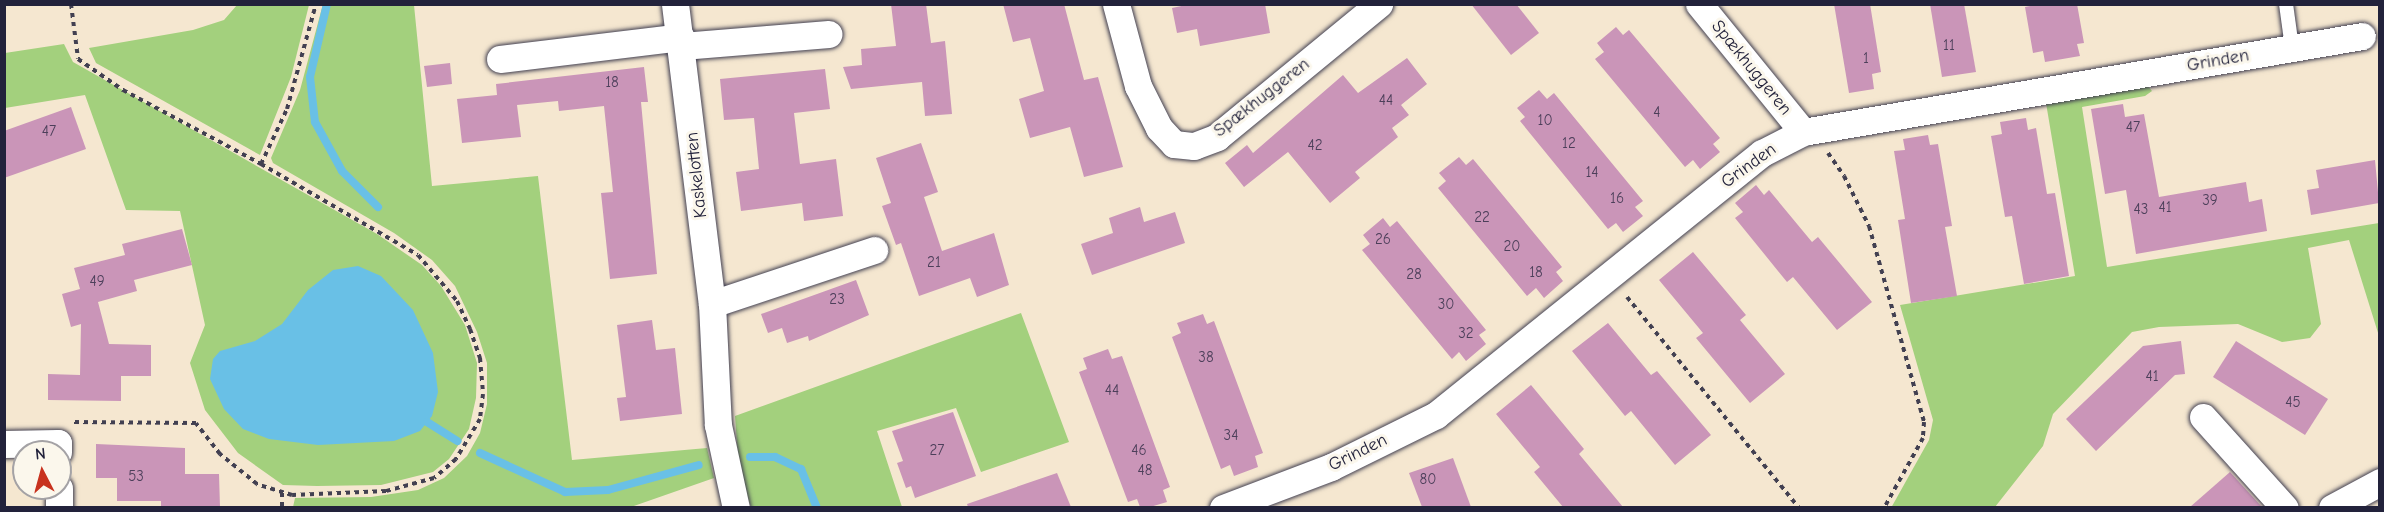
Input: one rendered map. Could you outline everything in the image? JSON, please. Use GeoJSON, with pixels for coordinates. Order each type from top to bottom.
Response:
{"type":"FeatureCollection","features":[{"type":"Feature","properties":{"kind":"street","name":"Kaskelotten"},"geometry":{"type":"LineString","coordinates":[[675,4],[682,41],[712,304],[718,425],[736,507]]}},
{"type":"Feature","properties":{"kind":"street","name":"Spækhuggeren"},"geometry":{"type":"LineString","coordinates":[[1116,4],[1138,86],[1159,128],[1174,144],[1194,146],[1217,137],[1379,4]]}},
{"type":"Feature","properties":{"kind":"street","name":"Spækhuggeren"},"geometry":{"type":"LineString","coordinates":[[1699,4],[1810,130]]}},
{"type":"Feature","properties":{"kind":"street"},"geometry":{"type":"LineString","coordinates":[[500,59],[682,41],[829,34]]}},
{"type":"Feature","properties":{"kind":"street","name":"Grinden"},"geometry":{"type":"LineString","coordinates":[[1223,507],[1331,467],[1436,415],[1762,153],[1810,130],[2362,36]]}},
{"type":"Feature","properties":{"kind":"street"},"geometry":{"type":"LineString","coordinates":[[712,304],[874,249]]}},
{"type":"Feature","properties":{"kind":"street"},"geometry":{"type":"LineString","coordinates":[[2203,417],[2285,507]]}},
{"type":"Feature","properties":{"kind":"street"},"geometry":{"type":"LineString","coordinates":[[2332,507],[2379,482]]}},
{"type":"Feature","properties":{"kind":"lane"},"geometry":{"type":"LineString","coordinates":[[2286,4],[2292,48]]}},
{"type":"Feature","properties":{"kind":"path"},"geometry":{"type":"LineString","coordinates":[[64,422],[196,423],[220,454],[257,484],[282,493],[386,491],[434,478],[456,459],[471,439],[480,419],[483,394],[480,358],[470,329],[440,277],[417,255],[390,237],[261,164],[123,90],[78,59],[71,4]]}},
{"type":"Feature","properties":{"kind":"path"},"geometry":{"type":"LineString","coordinates":[[261,164],[287,109],[316,4]]}},
{"type":"Feature","properties":{"kind":"path"},"geometry":{"type":"LineString","coordinates":[[1810,130],[1844,176],[1869,226],[1924,422],[1923,438],[1884,507]]}},
{"type":"Feature","properties":{"kind":"path"},"geometry":{"type":"LineString","coordinates":[[1609,276],[1799,507]]}},
{"type":"Feature","properties":{"kind":"path"},"geometry":{"type":"LineString","coordinates":[[282,493],[282,507]]}},
{"type":"Feature","properties":{"kind":"green space"},"geometry":{"type":"Polygon","coordinates":[[[323,4],[414,5],[432,186],[538,176],[572,460],[707,448],[714,478],[631,507],[293,507],[295,498],[371,497],[418,490],[444,478],[467,456],[480,433],[487,404],[487,363],[477,332],[455,286],[432,260],[394,233],[273,163],[271,158],[300,90],[323,4]]]}},
{"type":"Feature","properties":{"kind":"green space"},"geometry":{"type":"Polygon","coordinates":[[[237,5],[309,5],[291,77],[260,155],[96,63],[89,48],[193,30],[224,20],[237,5]]]}},
{"type":"Feature","properties":{"kind":"green space"},"geometry":{"type":"Polygon","coordinates":[[[64,44],[73,62],[377,234],[422,265],[441,286],[465,325],[477,363],[476,398],[469,429],[449,459],[433,472],[381,485],[317,486],[283,485],[238,453],[205,410],[190,363],[205,325],[180,211],[126,210],[85,95],[5,108],[5,53],[64,44]]]}},
{"type":"Feature","properties":{"kind":"green space"},"geometry":{"type":"Polygon","coordinates":[[[2147,85],[2152,91],[2145,96],[2082,107],[2107,267],[2379,223],[2379,336],[2349,240],[2308,248],[2321,324],[2310,338],[2282,342],[2238,324],[2159,327],[2132,332],[2053,414],[2043,446],[1995,507],[1891,508],[1929,440],[1933,420],[1900,305],[2075,276],[2046,103],[2147,85]]]}},
{"type":"Feature","properties":{"kind":"green space"},"geometry":{"type":"Polygon","coordinates":[[[1021,313],[1069,442],[981,472],[956,408],[877,431],[902,507],[751,507],[739,472],[735,416],[1021,313]]]}},
{"type":"Feature","properties":{"kind":"water"},"geometry":{"type":"Polygon","coordinates":[[[358,266],[381,276],[413,310],[433,353],[438,392],[432,416],[420,431],[394,441],[318,445],[269,439],[243,429],[224,409],[210,379],[213,359],[220,351],[255,341],[282,324],[308,290],[333,270],[358,266]]]}},
{"type":"Feature","properties":{"kind":"building"},"geometry":{"type":"Polygon","coordinates":[[[891,4],[926,4],[931,43],[945,41],[952,114],[925,116],[922,82],[851,89],[843,67],[862,65],[861,49],[896,46],[891,4]]]}},
{"type":"Feature","properties":{"kind":"building"},"geometry":{"type":"Polygon","coordinates":[[[1003,4],[1064,4],[1084,80],[1098,77],[1123,167],[1084,177],[1070,127],[1030,138],[1019,99],[1044,91],[1030,38],[1013,42],[1003,4]]]}},
{"type":"Feature","properties":{"kind":"building"},"geometry":{"type":"Polygon","coordinates":[[[1191,4],[1265,4],[1270,33],[1200,46],[1197,29],[1177,33],[1172,8],[1191,4]]]}},
{"type":"Feature","properties":{"kind":"building"},"geometry":{"type":"Polygon","coordinates":[[[1471,4],[1516,4],[1539,33],[1511,55],[1471,4]]]}},
{"type":"Feature","properties":{"kind":"building"},"geometry":{"type":"Polygon","coordinates":[[[1834,4],[1870,4],[1881,72],[1872,74],[1874,89],[1849,93],[1834,4]]]}},
{"type":"Feature","properties":{"kind":"building"},"geometry":{"type":"Polygon","coordinates":[[[1930,4],[1964,4],[1976,72],[1942,77],[1930,4]]]}},
{"type":"Feature","properties":{"kind":"building"},"geometry":{"type":"Polygon","coordinates":[[[2040,4],[2077,4],[2084,43],[2077,44],[2080,56],[2045,62],[2043,51],[2033,53],[2025,7],[2040,4]]]}},
{"type":"Feature","properties":{"kind":"building"},"geometry":{"type":"Polygon","coordinates":[[[1616,27],[1623,35],[1629,30],[1720,138],[1713,144],[1720,152],[1700,169],[1693,160],[1685,167],[1595,59],[1604,52],[1597,43],[1616,27]]]}},
{"type":"Feature","properties":{"kind":"building"},"geometry":{"type":"Polygon","coordinates":[[[1407,58],[1427,84],[1401,105],[1409,115],[1392,128],[1398,137],[1355,172],[1360,178],[1330,203],[1288,152],[1244,187],[1225,163],[1247,145],[1253,153],[1343,75],[1358,93],[1407,58]]]}},
{"type":"Feature","properties":{"kind":"building"},"geometry":{"type":"Polygon","coordinates":[[[450,63],[452,84],[427,87],[424,66],[450,63]]]}},
{"type":"Feature","properties":{"kind":"building"},"geometry":{"type":"Polygon","coordinates":[[[644,67],[648,102],[641,102],[657,274],[610,279],[601,193],[613,192],[604,106],[559,111],[558,101],[517,105],[521,137],[462,143],[457,99],[497,95],[496,84],[644,67]]]}},
{"type":"Feature","properties":{"kind":"building"},"geometry":{"type":"Polygon","coordinates":[[[825,69],[830,109],[794,113],[800,164],[836,159],[843,216],[804,221],[802,203],[741,211],[736,172],[759,169],[754,118],[724,120],[720,79],[825,69]]]}},
{"type":"Feature","properties":{"kind":"building"},"geometry":{"type":"Polygon","coordinates":[[[1539,90],[1547,99],[1554,93],[1643,201],[1635,207],[1643,216],[1623,232],[1616,223],[1608,229],[1520,121],[1525,117],[1517,108],[1539,90]]]}},
{"type":"Feature","properties":{"kind":"building"},"geometry":{"type":"Polygon","coordinates":[[[2123,104],[2125,117],[2144,114],[2159,197],[2246,182],[2249,202],[2262,199],[2267,231],[2136,254],[2126,190],[2105,194],[2091,109],[2123,104]]]}},
{"type":"Feature","properties":{"kind":"building"},"geometry":{"type":"Polygon","coordinates":[[[71,107],[86,149],[4,178],[4,131],[71,107]]]}},
{"type":"Feature","properties":{"kind":"building"},"geometry":{"type":"Polygon","coordinates":[[[2026,118],[2028,130],[2036,128],[2047,194],[2055,193],[2069,276],[2024,284],[2012,216],[2005,217],[1991,136],[2002,134],[2000,122],[2026,118]]]}},
{"type":"Feature","properties":{"kind":"building"},"geometry":{"type":"Polygon","coordinates":[[[1928,135],[1930,145],[1938,144],[1952,226],[1945,227],[1957,296],[1911,303],[1898,220],[1905,219],[1894,151],[1905,150],[1903,139],[1928,135]]]}},
{"type":"Feature","properties":{"kind":"building"},"geometry":{"type":"Polygon","coordinates":[[[921,143],[938,192],[924,197],[942,251],[994,233],[1009,285],[977,297],[970,278],[919,296],[901,243],[896,245],[882,206],[891,203],[876,158],[921,143]]]}},
{"type":"Feature","properties":{"kind":"building"},"geometry":{"type":"Polygon","coordinates":[[[1459,157],[1466,165],[1473,159],[1562,267],[1556,272],[1563,281],[1544,298],[1536,288],[1527,296],[1438,188],[1446,181],[1439,173],[1459,157]]]}},
{"type":"Feature","properties":{"kind":"building"},"geometry":{"type":"Polygon","coordinates":[[[2375,160],[2379,203],[2311,215],[2307,190],[2319,188],[2316,170],[2375,160]]]}},
{"type":"Feature","properties":{"kind":"building"},"geometry":{"type":"Polygon","coordinates":[[[1756,185],[1764,195],[1769,190],[1812,242],[1818,237],[1872,302],[1837,330],[1793,277],[1787,282],[1735,218],[1743,212],[1735,203],[1756,185]]]}},
{"type":"Feature","properties":{"kind":"building"},"geometry":{"type":"Polygon","coordinates":[[[1140,207],[1144,222],[1175,212],[1185,243],[1092,275],[1081,244],[1113,233],[1109,218],[1140,207]]]}},
{"type":"Feature","properties":{"kind":"building"},"geometry":{"type":"Polygon","coordinates":[[[1383,218],[1390,227],[1397,221],[1486,330],[1479,335],[1486,344],[1466,361],[1459,352],[1452,359],[1362,250],[1370,244],[1363,235],[1383,218]]]}},
{"type":"Feature","properties":{"kind":"building"},"geometry":{"type":"Polygon","coordinates":[[[182,229],[192,265],[134,280],[137,291],[98,302],[109,344],[151,345],[151,376],[121,376],[121,401],[48,400],[48,374],[80,375],[81,324],[71,327],[62,294],[80,289],[74,268],[125,255],[122,244],[182,229]]]}},
{"type":"Feature","properties":{"kind":"building"},"geometry":{"type":"Polygon","coordinates":[[[1693,252],[1746,315],[1740,320],[1785,374],[1750,403],[1696,338],[1703,333],[1659,280],[1693,252]]]}},
{"type":"Feature","properties":{"kind":"building"},"geometry":{"type":"Polygon","coordinates":[[[856,280],[869,315],[809,341],[808,336],[787,343],[782,328],[768,333],[761,314],[856,280]]]}},
{"type":"Feature","properties":{"kind":"building"},"geometry":{"type":"Polygon","coordinates":[[[1203,314],[1207,324],[1214,321],[1263,453],[1255,456],[1258,467],[1234,476],[1230,465],[1221,469],[1172,337],[1181,333],[1177,323],[1203,314]]]}},
{"type":"Feature","properties":{"kind":"building"},"geometry":{"type":"Polygon","coordinates":[[[652,320],[656,350],[675,348],[682,414],[620,421],[617,398],[626,397],[617,325],[652,320]]]}},
{"type":"Feature","properties":{"kind":"building"},"geometry":{"type":"Polygon","coordinates":[[[1608,323],[1651,375],[1657,371],[1711,435],[1675,465],[1631,411],[1625,416],[1572,351],[1608,323]]]}},
{"type":"Feature","properties":{"kind":"building"},"geometry":{"type":"Polygon","coordinates":[[[2181,341],[2185,374],[2175,375],[2096,451],[2066,419],[2143,346],[2181,341]]]}},
{"type":"Feature","properties":{"kind":"building"},"geometry":{"type":"Polygon","coordinates":[[[2236,341],[2328,399],[2305,435],[2213,377],[2236,341]]]}},
{"type":"Feature","properties":{"kind":"building"},"geometry":{"type":"Polygon","coordinates":[[[1108,349],[1112,359],[1122,356],[1170,487],[1163,490],[1167,502],[1150,507],[1140,507],[1137,499],[1128,502],[1079,372],[1087,369],[1083,358],[1108,349]]]}},
{"type":"Feature","properties":{"kind":"building"},"geometry":{"type":"Polygon","coordinates":[[[1531,385],[1584,449],[1579,454],[1623,507],[1563,507],[1534,472],[1540,467],[1496,414],[1531,385]]]}},
{"type":"Feature","properties":{"kind":"building"},"geometry":{"type":"Polygon","coordinates":[[[953,412],[976,476],[915,498],[911,486],[906,488],[897,463],[903,461],[892,431],[953,412]]]}},
{"type":"Feature","properties":{"kind":"building"},"geometry":{"type":"Polygon","coordinates":[[[96,444],[185,448],[185,474],[219,474],[220,507],[161,507],[161,501],[117,501],[117,478],[96,478],[96,444]]]}},
{"type":"Feature","properties":{"kind":"building"},"geometry":{"type":"Polygon","coordinates":[[[1453,458],[1471,507],[1422,507],[1409,473],[1453,458]]]}},
{"type":"Feature","properties":{"kind":"building"},"geometry":{"type":"Polygon","coordinates":[[[2230,472],[2262,507],[2190,507],[2230,472]]]}},
{"type":"Feature","properties":{"kind":"building"},"geometry":{"type":"Polygon","coordinates":[[[1057,473],[1071,507],[968,507],[967,504],[1057,473]]]}},
{"type":"Feature","properties":{"kind":"waterway"},"geometry":{"type":"LineString","coordinates":[[327,4],[310,77],[315,122],[342,171],[378,207]]}},
{"type":"Feature","properties":{"kind":"waterway"},"geometry":{"type":"LineString","coordinates":[[427,422],[458,441]]}},
{"type":"Feature","properties":{"kind":"waterway"},"geometry":{"type":"LineString","coordinates":[[480,453],[565,492],[608,490],[699,465]]}},
{"type":"Feature","properties":{"kind":"waterway"},"geometry":{"type":"LineString","coordinates":[[750,457],[775,457],[801,469],[817,508]]}}]}
